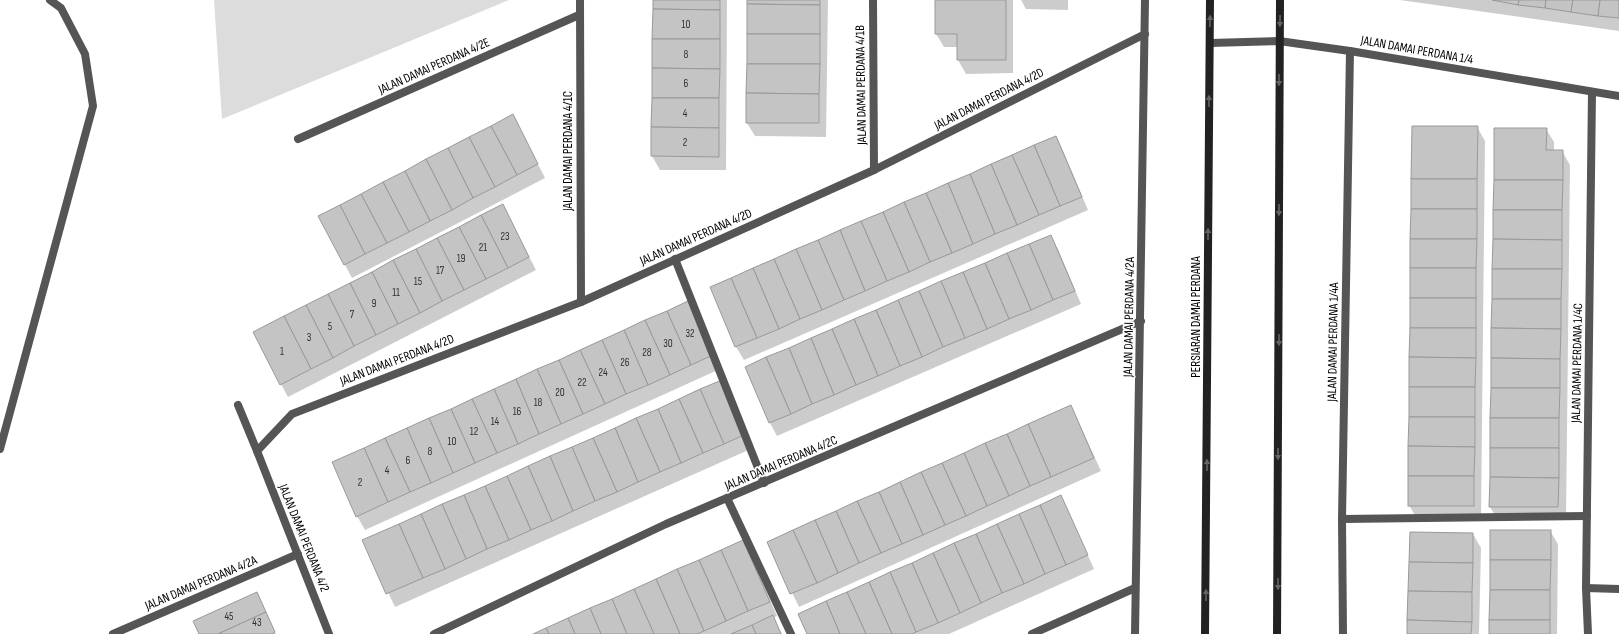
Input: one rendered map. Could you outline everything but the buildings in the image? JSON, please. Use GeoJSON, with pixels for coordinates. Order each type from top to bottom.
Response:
{"type":"FeatureCollection","features":[{"type":"Feature","properties":{"kind":"main road","name":"PERSIARAN DAMAI PERDANA"},"geometry":{"type":"LineString","coordinates":[[1206,634],[1210,0]]}},
{"type":"Feature","properties":{"kind":"main road"},"geometry":{"type":"LineString","coordinates":[[1277,634],[1280,0]]}},
{"type":"Feature","properties":{"kind":"street"},"geometry":{"type":"LineString","coordinates":[[0,449],[93,106],[85,54],[61,8],[50,0]]}},
{"type":"Feature","properties":{"kind":"street","name":"JALAN DAMAI PERDANA 4/1C"},"geometry":{"type":"LineString","coordinates":[[580,0],[581,302]]}},
{"type":"Feature","properties":{"kind":"street","name":"JALAN DAMAI PERDANA 4/1B"},"geometry":{"type":"LineString","coordinates":[[873,0],[874,170]]}},
{"type":"Feature","properties":{"kind":"street","name":"JALAN DAMAI PERDANA 4/2A"},"geometry":{"type":"LineString","coordinates":[[1135,634],[1145,0]]}},
{"type":"Feature","properties":{"kind":"street","name":"JALAN DAMAI PERDANA 4/2E"},"geometry":{"type":"LineString","coordinates":[[298,139],[579,15]]}},
{"type":"Feature","properties":{"kind":"street","name":"JALAN DAMAI PERDANA 4/2D"},"geometry":{"type":"LineString","coordinates":[[257,452],[292,414],[581,302],[874,170],[1145,34]]}},
{"type":"Feature","properties":{"kind":"street","name":"JALAN DAMAI PERDANA 1/4"},"geometry":{"type":"LineString","coordinates":[[1210,43],[1279,41],[1350,50],[1619,96]]}},
{"type":"Feature","properties":{"kind":"street","name":"JALAN DAMAI PERDANA 1/4A"},"geometry":{"type":"LineString","coordinates":[[1343,634],[1342,519],[1350,50]]}},
{"type":"Feature","properties":{"kind":"street","name":"JALAN DAMAI PERDANA 1/4C"},"geometry":{"type":"LineString","coordinates":[[1588,634],[1586,588],[1592,92]]}},
{"type":"Feature","properties":{"kind":"street"},"geometry":{"type":"LineString","coordinates":[[675,259],[764,483]]}},
{"type":"Feature","properties":{"kind":"street","name":"JALAN DAMAI PERDANA 4/2C"},"geometry":{"type":"LineString","coordinates":[[434,634],[666,524],[1141,321]]}},
{"type":"Feature","properties":{"kind":"street","name":"JALAN DAMAI PERDANA 4/2"},"geometry":{"type":"LineString","coordinates":[[238,405],[329,634]]}},
{"type":"Feature","properties":{"kind":"street"},"geometry":{"type":"LineString","coordinates":[[727,498],[791,634]]}},
{"type":"Feature","properties":{"kind":"street"},"geometry":{"type":"LineString","coordinates":[[1342,519],[1587,516]]}},
{"type":"Feature","properties":{"kind":"street","name":"JALAN DAMAI PERDANA 4/2A"},"geometry":{"type":"LineString","coordinates":[[113,634],[298,554]]}},
{"type":"Feature","properties":{"kind":"street"},"geometry":{"type":"LineString","coordinates":[[1032,634],[1135,588]]}},
{"type":"Feature","properties":{"kind":"street"},"geometry":{"type":"LineString","coordinates":[[1586,588],[1619,589]]}},
{"type":"Feature","properties":{"kind":"shaded area"},"geometry":{"type":"Polygon","coordinates":[[[214,0],[509,0],[222,119],[214,0]]]}}]}
